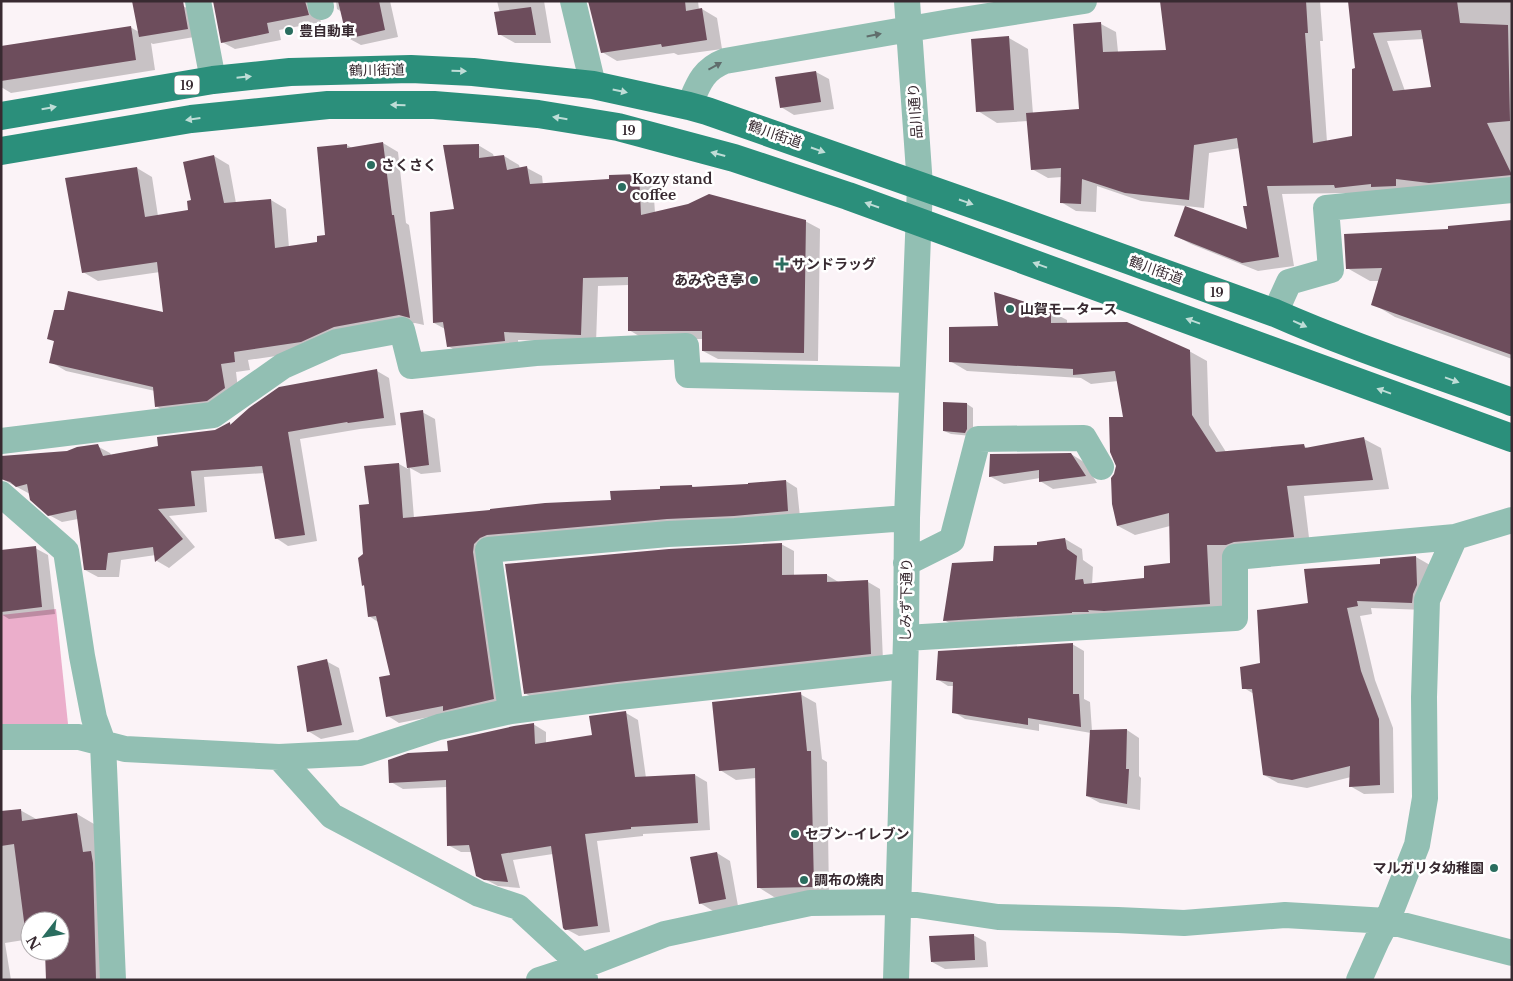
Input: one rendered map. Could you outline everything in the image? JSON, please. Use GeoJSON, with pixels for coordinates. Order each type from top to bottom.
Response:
{"type":"FeatureCollection","features":[{"type":"Feature","properties":{"kind":"main road","name":"鶴川街道"},"geometry":{"type":"LineString","coordinates":[[1,116],[213,80],[290,72],[411,69],[473,72],[593,86],[689,106],[920,186],[1275,313],[1340,340],[1512,402]]}},
{"type":"Feature","properties":{"kind":"main road","name":"19"},"geometry":{"type":"LineString","coordinates":[[1,150],[191,119],[319,105],[434,105],[496,110],[538,114],[628,130],[734,158],[918,221],[1512,438]]}},
{"type":"Feature","properties":{"kind":"street"},"geometry":{"type":"LineString","coordinates":[[198,1],[213,80]]}},
{"type":"Feature","properties":{"kind":"street"},"geometry":{"type":"LineString","coordinates":[[573,1],[593,86]]}},
{"type":"Feature","properties":{"kind":"street","name":"品川通り"},"geometry":{"type":"LineString","coordinates":[[907,1],[920,186],[918,221]]}},
{"type":"Feature","properties":{"kind":"street"},"geometry":{"type":"LineString","coordinates":[[689,106],[699,82],[706,72],[725,61],[1084,1]]}},
{"type":"Feature","properties":{"kind":"street"},"geometry":{"type":"LineString","coordinates":[[1275,313],[1289,282],[1331,270],[1326,208],[1512,190]]}},
{"type":"Feature","properties":{"kind":"street","name":"しみず下通り"},"geometry":{"type":"LineString","coordinates":[[896,980],[906,638],[907,518],[918,221]]}},
{"type":"Feature","properties":{"kind":"street"},"geometry":{"type":"LineString","coordinates":[[1,441],[213,415],[283,366],[336,342],[402,330],[411,366],[536,353],[686,346],[688,375],[912,380]]}},
{"type":"Feature","properties":{"kind":"street"},"geometry":{"type":"LineString","coordinates":[[906,562],[952,540],[978,438],[1084,438],[1101,467]]}},
{"type":"Feature","properties":{"kind":"street"},"geometry":{"type":"LineString","coordinates":[[1,494],[66,552],[82,656],[94,718],[102,743],[113,980]]}},
{"type":"Feature","properties":{"kind":"street"},"geometry":{"type":"LineString","coordinates":[[511,711],[488,550],[668,534],[907,518]]}},
{"type":"Feature","properties":{"kind":"street"},"geometry":{"type":"LineString","coordinates":[[906,638],[1235,618],[1235,557],[1455,537],[1512,520]]}},
{"type":"Feature","properties":{"kind":"street"},"geometry":{"type":"LineString","coordinates":[[1358,980],[1388,921],[1417,845],[1425,798],[1424,697],[1427,600],[1455,537]]}},
{"type":"Feature","properties":{"kind":"street"},"geometry":{"type":"LineString","coordinates":[[1,737],[79,737],[126,749],[279,757],[360,753],[439,727],[511,711],[619,697],[904,666]]}},
{"type":"Feature","properties":{"kind":"street"},"geometry":{"type":"LineString","coordinates":[[279,757],[332,816],[480,894],[518,907],[583,973]]}},
{"type":"Feature","properties":{"kind":"street"},"geometry":{"type":"LineString","coordinates":[[539,980],[583,973],[666,934],[810,903],[897,902],[998,917],[1184,923],[1285,915],[1388,921],[1512,953]]}},
{"type":"Feature","properties":{"kind":"shaded area"},"geometry":{"type":"Polygon","coordinates":[[[56,609],[68,724],[1,726],[1,615],[56,609]]]}},
{"type":"Feature","properties":{"kind":"building"},"geometry":{"type":"Polygon","coordinates":[[[132,1],[183,1],[188,29],[139,37],[132,1]]]}},
{"type":"Feature","properties":{"kind":"building"},"geometry":{"type":"Polygon","coordinates":[[[213,1],[305,1],[309,15],[267,23],[269,33],[221,43],[213,1]]]}},
{"type":"Feature","properties":{"kind":"building"},"geometry":{"type":"Polygon","coordinates":[[[338,1],[379,1],[385,30],[347,39],[338,1]]]}},
{"type":"Feature","properties":{"kind":"building"},"geometry":{"type":"Polygon","coordinates":[[[588,1],[685,1],[686,11],[702,8],[707,40],[662,47],[661,44],[601,53],[588,1]]]}},
{"type":"Feature","properties":{"kind":"building"},"geometry":{"type":"Polygon","coordinates":[[[1160,1],[1306,1],[1308,33],[1305,33],[1313,143],[1352,136],[1352,69],[1355,68],[1348,1],[1457,1],[1460,23],[1508,25],[1510,121],[1487,123],[1512,175],[1429,183],[1396,179],[1396,186],[1371,187],[1371,184],[1335,188],[1334,185],[1267,186],[1279,257],[1242,263],[1174,236],[1185,206],[1247,229],[1243,206],[1247,206],[1237,138],[1194,145],[1189,200],[1125,193],[1082,179],[1081,204],[1060,203],[1061,168],[1031,170],[1026,113],[1079,109],[1073,24],[1101,22],[1103,52],[1166,50],[1160,1]],[[1421,30],[1373,33],[1393,91],[1431,87],[1421,30]]]}},
{"type":"Feature","properties":{"kind":"building"},"geometry":{"type":"Polygon","coordinates":[[[531,7],[536,35],[498,35],[494,12],[531,7]]]}},
{"type":"Feature","properties":{"kind":"building"},"geometry":{"type":"Polygon","coordinates":[[[131,26],[136,60],[1,81],[1,46],[131,26]]]}},
{"type":"Feature","properties":{"kind":"building"},"geometry":{"type":"Polygon","coordinates":[[[1009,36],[1014,110],[976,112],[971,39],[1009,36]]]}},
{"type":"Feature","properties":{"kind":"building"},"geometry":{"type":"Polygon","coordinates":[[[816,71],[821,102],[780,108],[775,77],[816,71]]]}},
{"type":"Feature","properties":{"kind":"building"},"geometry":{"type":"Polygon","coordinates":[[[383,142],[392,215],[394,215],[410,318],[399,315],[334,327],[301,342],[234,352],[235,362],[221,364],[225,388],[207,401],[155,407],[153,387],[49,363],[54,341],[47,339],[54,310],[64,310],[68,291],[163,312],[157,262],[82,273],[65,178],[137,167],[145,217],[188,210],[187,201],[191,200],[183,162],[214,155],[224,203],[271,199],[275,248],[317,242],[317,236],[325,235],[317,147],[347,144],[347,148],[383,142]]]}},
{"type":"Feature","properties":{"kind":"building"},"geometry":{"type":"Polygon","coordinates":[[[479,144],[479,158],[504,155],[507,170],[527,166],[530,184],[609,179],[609,175],[639,174],[641,215],[688,204],[709,194],[806,220],[804,353],[702,351],[702,331],[628,331],[628,277],[583,278],[581,335],[504,332],[505,341],[447,347],[443,322],[433,323],[430,212],[454,209],[443,145],[479,144]]]}},
{"type":"Feature","properties":{"kind":"building"},"geometry":{"type":"Polygon","coordinates":[[[1512,220],[1512,355],[1371,305],[1382,268],[1346,269],[1344,234],[1448,229],[1448,226],[1512,220]]]}},
{"type":"Feature","properties":{"kind":"building"},"geometry":{"type":"Polygon","coordinates":[[[994,292],[1051,310],[1051,323],[1127,322],[1190,350],[1192,415],[1216,452],[1304,444],[1305,448],[1364,437],[1373,480],[1287,486],[1294,537],[1234,542],[1226,545],[1207,545],[1210,604],[1104,611],[1088,610],[1089,612],[943,621],[952,563],[993,561],[994,546],[1037,545],[1037,542],[1065,538],[1067,549],[1077,556],[1075,580],[1083,579],[1084,584],[1144,578],[1144,566],[1170,563],[1169,513],[1117,526],[1112,504],[1111,478],[1116,466],[1110,452],[1109,417],[1123,417],[1115,371],[1073,375],[1073,369],[949,362],[949,327],[998,326],[994,292]]]}},
{"type":"Feature","properties":{"kind":"building"},"geometry":{"type":"Polygon","coordinates":[[[377,369],[384,418],[288,432],[305,535],[275,539],[262,466],[191,471],[195,506],[158,509],[183,539],[155,562],[153,547],[108,553],[106,570],[84,570],[76,510],[48,516],[30,500],[27,484],[16,487],[10,482],[1,479],[1,456],[67,451],[77,447],[98,444],[103,456],[158,446],[157,437],[215,430],[230,422],[230,425],[249,408],[279,387],[377,369]]]}},
{"type":"Feature","properties":{"kind":"building"},"geometry":{"type":"Polygon","coordinates":[[[943,402],[967,403],[967,429],[965,433],[943,431],[943,402]]]}},
{"type":"Feature","properties":{"kind":"building"},"geometry":{"type":"Polygon","coordinates":[[[423,410],[429,465],[407,468],[400,413],[423,410]]]}},
{"type":"Feature","properties":{"kind":"building"},"geometry":{"type":"Polygon","coordinates":[[[1071,453],[1086,476],[1039,482],[1039,470],[989,477],[990,454],[1071,453]]]}},
{"type":"Feature","properties":{"kind":"building"},"geometry":{"type":"Polygon","coordinates":[[[399,463],[403,518],[545,503],[611,500],[610,491],[660,489],[660,486],[692,485],[692,487],[786,480],[788,511],[667,519],[487,535],[480,538],[474,544],[473,552],[494,699],[443,711],[443,706],[386,717],[379,677],[390,675],[376,616],[368,617],[364,585],[362,586],[358,558],[363,554],[359,505],[369,504],[364,466],[399,463]]]}},
{"type":"Feature","properties":{"kind":"building"},"geometry":{"type":"Polygon","coordinates":[[[782,543],[782,575],[827,574],[827,582],[868,580],[871,654],[524,694],[505,564],[669,549],[782,543]]]}},
{"type":"Feature","properties":{"kind":"building"},"geometry":{"type":"Polygon","coordinates":[[[36,546],[42,607],[1,612],[1,550],[36,546]]]}},
{"type":"Feature","properties":{"kind":"building"},"geometry":{"type":"Polygon","coordinates":[[[1416,556],[1417,585],[1412,603],[1357,601],[1358,606],[1347,608],[1361,671],[1379,719],[1380,785],[1349,787],[1350,766],[1292,780],[1263,775],[1252,689],[1242,689],[1240,667],[1260,663],[1257,610],[1308,603],[1304,569],[1380,564],[1380,559],[1416,556]]]}},
{"type":"Feature","properties":{"kind":"building"},"geometry":{"type":"Polygon","coordinates":[[[1073,643],[1073,694],[1079,694],[1081,727],[1028,718],[1028,725],[952,713],[953,682],[936,680],[938,651],[1073,643]]]}},
{"type":"Feature","properties":{"kind":"building"},"geometry":{"type":"Polygon","coordinates":[[[327,659],[342,725],[307,732],[297,666],[327,659]]]}},
{"type":"Feature","properties":{"kind":"building"},"geometry":{"type":"Polygon","coordinates":[[[801,692],[807,751],[811,751],[814,887],[757,888],[755,768],[719,771],[712,702],[801,692]]]}},
{"type":"Feature","properties":{"kind":"building"},"geometry":{"type":"Polygon","coordinates":[[[626,711],[635,777],[695,774],[698,823],[631,827],[631,829],[585,834],[598,926],[565,930],[563,928],[551,846],[501,854],[508,882],[484,880],[476,876],[469,845],[447,846],[446,780],[389,783],[388,760],[408,753],[448,751],[447,741],[534,723],[535,744],[592,735],[589,716],[626,711]]]}},
{"type":"Feature","properties":{"kind":"building"},"geometry":{"type":"Polygon","coordinates":[[[1127,729],[1126,769],[1129,769],[1127,804],[1086,796],[1090,730],[1127,729]]]}},
{"type":"Feature","properties":{"kind":"building"},"geometry":{"type":"Polygon","coordinates":[[[21,809],[22,821],[77,813],[83,852],[91,851],[93,863],[96,980],[46,980],[45,961],[70,961],[70,911],[23,911],[14,844],[1,846],[1,811],[21,809]]]}},
{"type":"Feature","properties":{"kind":"building"},"geometry":{"type":"Polygon","coordinates":[[[717,852],[726,899],[699,904],[690,857],[717,852]]]}},
{"type":"Feature","properties":{"kind":"building"},"geometry":{"type":"Polygon","coordinates":[[[974,934],[975,960],[931,962],[929,936],[974,934]]]}},
{"type":"Feature","properties":{"kind":"place","name":"豊自動車"},"geometry":{"type":"Point","coordinates":[289,31]}},
{"type":"Feature","properties":{"kind":"place","name":"さくさく"},"geometry":{"type":"Point","coordinates":[371,165]}},
{"type":"Feature","properties":{"kind":"place","name":"Kozy stand coffee"},"geometry":{"type":"Point","coordinates":[622,187]}},
{"type":"Feature","properties":{"kind":"place","name":"サンドラッグ"},"geometry":{"type":"Point","coordinates":[782,264]}},
{"type":"Feature","properties":{"kind":"place","name":"あみやき亭"},"geometry":{"type":"Point","coordinates":[754,280]}},
{"type":"Feature","properties":{"kind":"place","name":"山賀モータース"},"geometry":{"type":"Point","coordinates":[1010,309]}},
{"type":"Feature","properties":{"kind":"place","name":"セブン-イレブン"},"geometry":{"type":"Point","coordinates":[795,834]}},
{"type":"Feature","properties":{"kind":"place","name":"マルガリタ幼稚園"},"geometry":{"type":"Point","coordinates":[1494,868]}},
{"type":"Feature","properties":{"kind":"place","name":"調布の焼肉"},"geometry":{"type":"Point","coordinates":[804,880]}}]}
